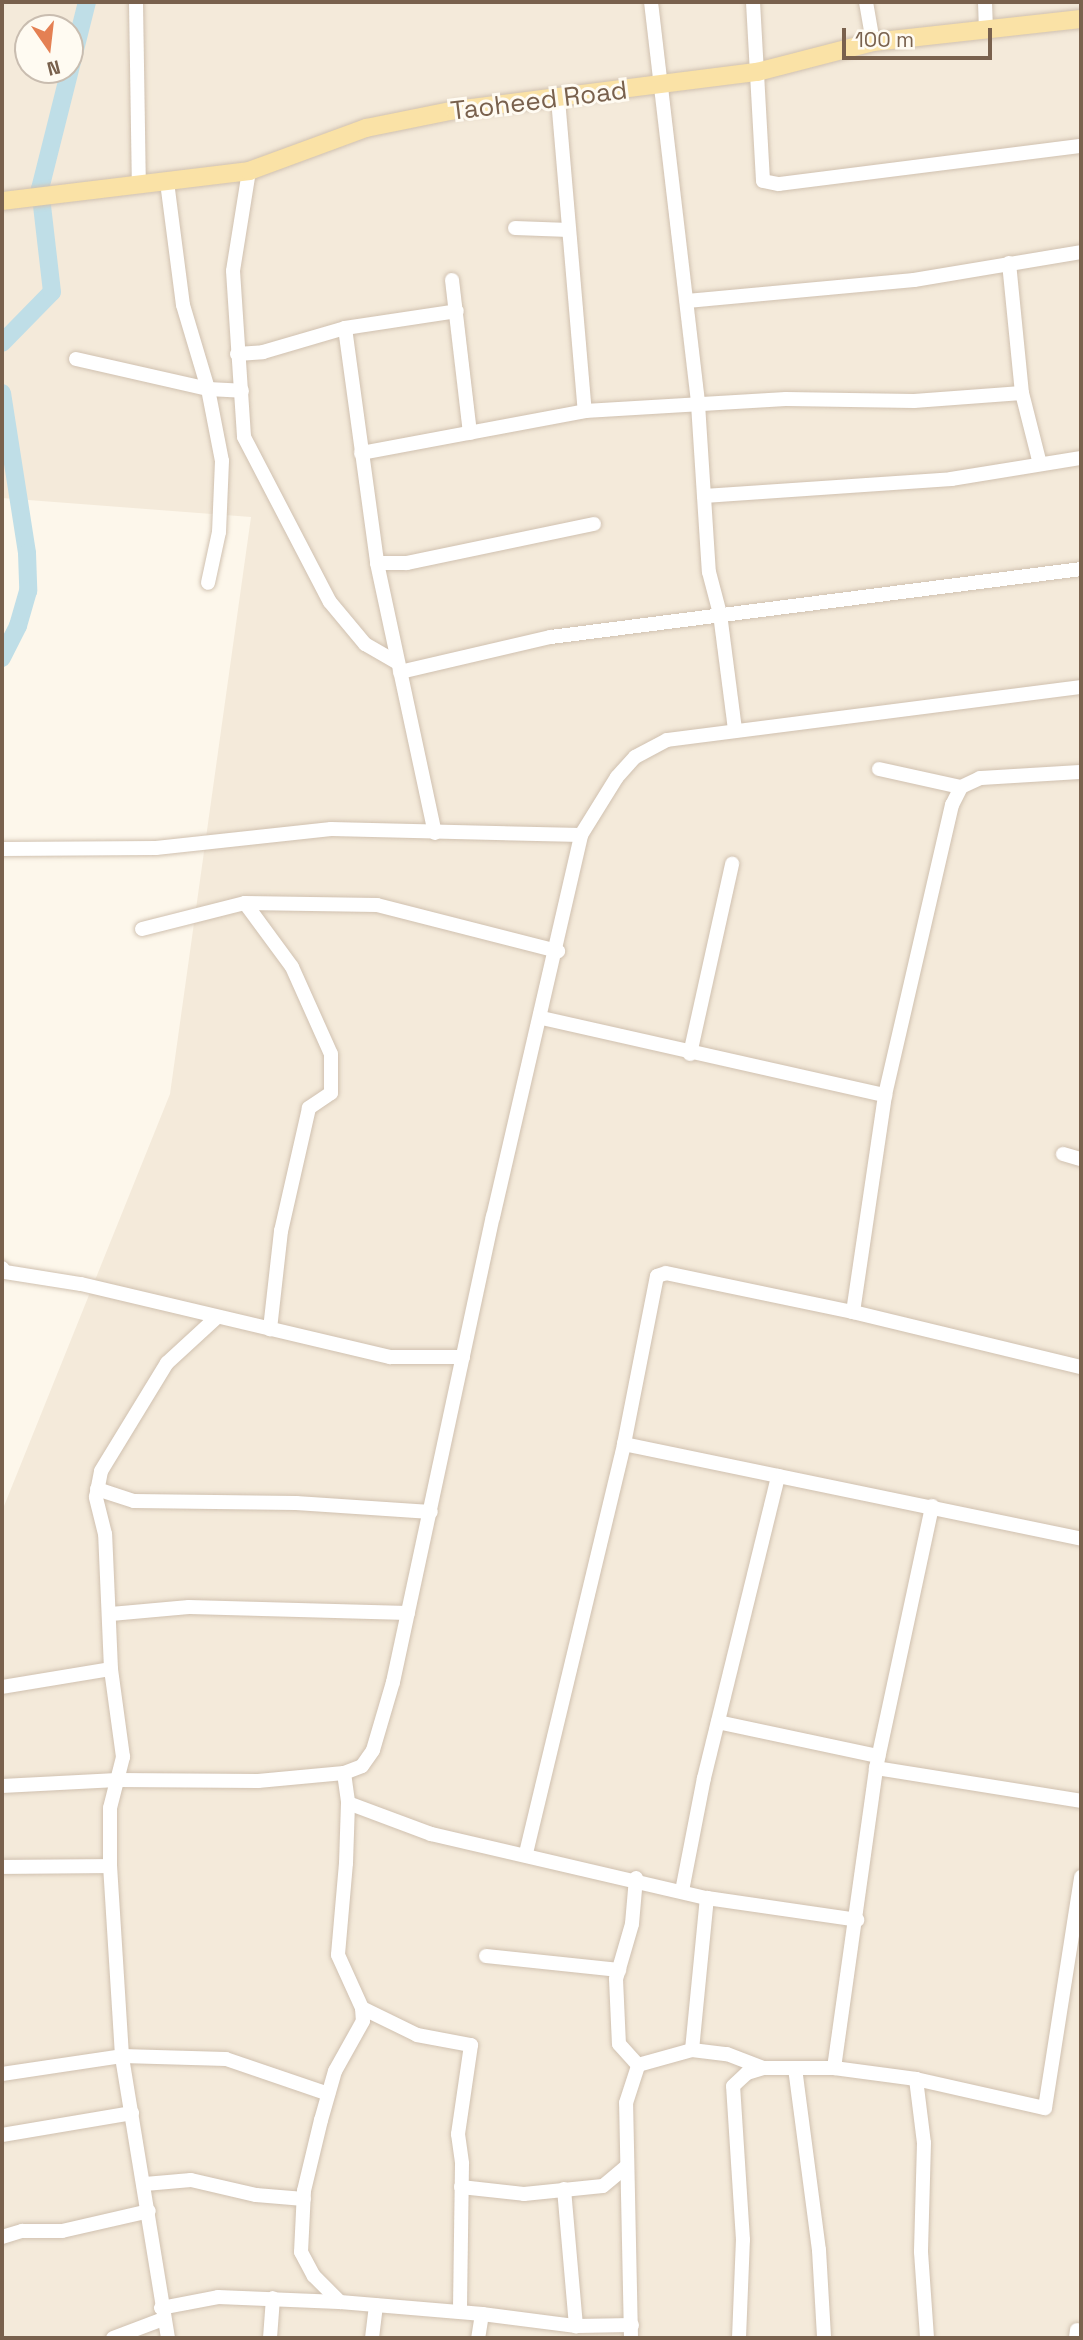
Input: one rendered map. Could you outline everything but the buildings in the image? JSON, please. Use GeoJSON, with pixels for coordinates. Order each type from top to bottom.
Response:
{"type":"FeatureCollection","features":[{"type":"Feature","properties":{"kind":"main road","name":"Taoheed Road"},"geometry":{"type":"LineString","coordinates":[[2,201],[249,172],[366,128],[455,110],[757,72],[873,42],[1081,19]]}},
{"type":"Feature","properties":{"kind":"street"},"geometry":{"type":"LineString","coordinates":[[136,2],[139,185]]}},
{"type":"Feature","properties":{"kind":"street"},"geometry":{"type":"LineString","coordinates":[[651,2],[657,86],[687,301],[698,404],[709,572],[720,614],[735,730]]}},
{"type":"Feature","properties":{"kind":"street"},"geometry":{"type":"LineString","coordinates":[[754,2],[763,181],[779,184],[1081,146]]}},
{"type":"Feature","properties":{"kind":"street"},"geometry":{"type":"LineString","coordinates":[[866,2],[873,42]]}},
{"type":"Feature","properties":{"kind":"street"},"geometry":{"type":"LineString","coordinates":[[985,2],[986,29]]}},
{"type":"Feature","properties":{"kind":"street"},"geometry":{"type":"LineString","coordinates":[[558,99],[585,411]]}},
{"type":"Feature","properties":{"kind":"street"},"geometry":{"type":"LineString","coordinates":[[249,172],[248,201],[233,271],[237,354],[246,444],[330,602],[365,644],[399,667],[551,637],[1081,569]]}},
{"type":"Feature","properties":{"kind":"street"},"geometry":{"type":"LineString","coordinates":[[167,182],[183,305],[208,389],[222,461],[219,532],[208,583]]}},
{"type":"Feature","properties":{"kind":"street"},"geometry":{"type":"LineString","coordinates":[[515,228],[569,230]]}},
{"type":"Feature","properties":{"kind":"street"},"geometry":{"type":"LineString","coordinates":[[687,301],[914,280],[1081,252]]}},
{"type":"Feature","properties":{"kind":"street"},"geometry":{"type":"LineString","coordinates":[[1009,263],[1022,393],[1040,464]]}},
{"type":"Feature","properties":{"kind":"street"},"geometry":{"type":"LineString","coordinates":[[452,280],[470,433]]}},
{"type":"Feature","properties":{"kind":"street"},"geometry":{"type":"LineString","coordinates":[[237,354],[263,352],[345,328],[457,311]]}},
{"type":"Feature","properties":{"kind":"street"},"geometry":{"type":"LineString","coordinates":[[345,328],[377,563],[435,833]]}},
{"type":"Feature","properties":{"kind":"street"},"geometry":{"type":"LineString","coordinates":[[76,359],[208,389],[242,391]]}},
{"type":"Feature","properties":{"kind":"street"},"geometry":{"type":"LineString","coordinates":[[361,453],[585,411],[786,399],[914,401],[1022,393]]}},
{"type":"Feature","properties":{"kind":"street"},"geometry":{"type":"LineString","coordinates":[[704,496],[951,479],[1081,458]]}},
{"type":"Feature","properties":{"kind":"street"},"geometry":{"type":"LineString","coordinates":[[377,563],[407,563],[594,524]]}},
{"type":"Feature","properties":{"kind":"street"},"geometry":{"type":"LineString","coordinates":[[2,1786],[117,1780],[258,1781],[344,1773],[362,1766],[373,1750],[408,1613],[463,1357],[558,951],[582,835],[617,777],[635,757],[667,740],[1081,687]]}},
{"type":"Feature","properties":{"kind":"street"},"geometry":{"type":"LineString","coordinates":[[879,769],[961,786],[980,778],[1081,772]]}},
{"type":"Feature","properties":{"kind":"street"},"geometry":{"type":"LineString","coordinates":[[853,1312],[885,1095],[952,805],[961,786]]}},
{"type":"Feature","properties":{"kind":"street"},"geometry":{"type":"LineString","coordinates":[[2,849],[156,848],[331,829],[582,835]]}},
{"type":"Feature","properties":{"kind":"street"},"geometry":{"type":"LineString","coordinates":[[690,1054],[733,864]]}},
{"type":"Feature","properties":{"kind":"street"},"geometry":{"type":"LineString","coordinates":[[142,929],[246,903],[377,905],[558,951]]}},
{"type":"Feature","properties":{"kind":"street"},"geometry":{"type":"LineString","coordinates":[[246,903],[292,967],[331,1054],[331,1093],[309,1108],[281,1231],[270,1329]]}},
{"type":"Feature","properties":{"kind":"street"},"geometry":{"type":"LineString","coordinates":[[542,1018],[690,1054],[885,1095]]}},
{"type":"Feature","properties":{"kind":"street"},"geometry":{"type":"LineString","coordinates":[[1063,1154],[1081,1159]]}},
{"type":"Feature","properties":{"kind":"street"},"geometry":{"type":"LineString","coordinates":[[2,1268],[5,1272],[80,1284],[390,1357],[463,1357]]}},
{"type":"Feature","properties":{"kind":"street"},"geometry":{"type":"LineString","coordinates":[[526,1853],[624,1444],[657,1276],[666,1273],[853,1312],[1081,1367]]}},
{"type":"Feature","properties":{"kind":"street"},"geometry":{"type":"LineString","coordinates":[[168,2338],[122,2056],[110,1866],[110,1808],[122,1758],[111,1669],[111,1614],[97,1489],[101,1471],[167,1363],[217,1317]]}},
{"type":"Feature","properties":{"kind":"street"},"geometry":{"type":"LineString","coordinates":[[624,1444],[1081,1539]]}},
{"type":"Feature","properties":{"kind":"street"},"geometry":{"type":"LineString","coordinates":[[682,1891],[718,1721],[778,1476]]}},
{"type":"Feature","properties":{"kind":"street"},"geometry":{"type":"LineString","coordinates":[[97,1489],[134,1501],[296,1503],[431,1512]]}},
{"type":"Feature","properties":{"kind":"street"},"geometry":{"type":"LineString","coordinates":[[834,2067],[858,1920],[877,1762],[932,1506]]}},
{"type":"Feature","properties":{"kind":"street"},"geometry":{"type":"LineString","coordinates":[[111,1614],[189,1607],[408,1613]]}},
{"type":"Feature","properties":{"kind":"street"},"geometry":{"type":"LineString","coordinates":[[2,1687],[111,1669]]}},
{"type":"Feature","properties":{"kind":"street"},"geometry":{"type":"LineString","coordinates":[[718,1721],[877,1762],[1081,1801]]}},
{"type":"Feature","properties":{"kind":"street"},"geometry":{"type":"LineString","coordinates":[[340,2302],[314,2276],[301,2252],[304,2199],[328,2094],[335,2071],[358,2034],[362,2008],[338,1955],[348,1803],[344,1773]]}},
{"type":"Feature","properties":{"kind":"street"},"geometry":{"type":"LineString","coordinates":[[348,1803],[431,1834],[636,1878],[707,1898],[858,1920]]}},
{"type":"Feature","properties":{"kind":"street"},"geometry":{"type":"LineString","coordinates":[[2,1867],[110,1866]]}},
{"type":"Feature","properties":{"kind":"street"},"geometry":{"type":"LineString","coordinates":[[739,2338],[743,2240],[733,2086],[747,2073],[764,2068],[834,2067],[916,2079],[1045,2108],[1081,1877]]}},
{"type":"Feature","properties":{"kind":"street"},"geometry":{"type":"LineString","coordinates":[[636,1878],[632,1924],[619,1970],[619,2044],[638,2065]]}},
{"type":"Feature","properties":{"kind":"street"},"geometry":{"type":"LineString","coordinates":[[692,2050],[707,1898]]}},
{"type":"Feature","properties":{"kind":"street"},"geometry":{"type":"LineString","coordinates":[[486,1956],[619,1970]]}},
{"type":"Feature","properties":{"kind":"street"},"geometry":{"type":"LineString","coordinates":[[362,2008],[417,2035],[471,2045],[458,2134],[461,2187],[460,2310]]}},
{"type":"Feature","properties":{"kind":"street"},"geometry":{"type":"LineString","coordinates":[[638,2065],[692,2050],[727,2054],[764,2068]]}},
{"type":"Feature","properties":{"kind":"street"},"geometry":{"type":"LineString","coordinates":[[2,2074],[122,2056],[226,2059],[328,2094]]}},
{"type":"Feature","properties":{"kind":"street"},"geometry":{"type":"LineString","coordinates":[[113,2338],[162,2314],[218,2297],[460,2310],[632,2332],[626,2103],[638,2065]]}},
{"type":"Feature","properties":{"kind":"street"},"geometry":{"type":"LineString","coordinates":[[795,2068],[818,2250],[824,2338]]}},
{"type":"Feature","properties":{"kind":"street"},"geometry":{"type":"LineString","coordinates":[[916,2079],[924,2143],[921,2252],[927,2338]]}},
{"type":"Feature","properties":{"kind":"street"},"geometry":{"type":"LineString","coordinates":[[2,2135],[132,2113]]}},
{"type":"Feature","properties":{"kind":"street"},"geometry":{"type":"LineString","coordinates":[[461,2187],[524,2193],[603,2186],[627,2166]]}},
{"type":"Feature","properties":{"kind":"street"},"geometry":{"type":"LineString","coordinates":[[145,2184],[191,2180],[256,2195],[304,2199]]}},
{"type":"Feature","properties":{"kind":"street"},"geometry":{"type":"LineString","coordinates":[[564,2189],[576,2326]]}},
{"type":"Feature","properties":{"kind":"street"},"geometry":{"type":"LineString","coordinates":[[2,2237],[22,2231],[61,2231],[149,2211]]}},
{"type":"Feature","properties":{"kind":"street"},"geometry":{"type":"LineString","coordinates":[[270,2338],[273,2298]]}},
{"type":"Feature","properties":{"kind":"street"},"geometry":{"type":"LineString","coordinates":[[372,2338],[376,2305]]}},
{"type":"Feature","properties":{"kind":"street"},"geometry":{"type":"LineString","coordinates":[[478,2338],[482,2314]]}},
{"type":"Feature","properties":{"kind":"shaded area"},"geometry":{"type":"Polygon","coordinates":[[[2,2],[1081,2],[1081,2338],[2,2338],[2,1511],[170,1094],[251,517],[2,498],[2,2]]]}},
{"type":"Feature","properties":{"kind":"waterway"},"geometry":{"type":"LineString","coordinates":[[2,343],[52,292],[40,189],[87,2]]}},
{"type":"Feature","properties":{"kind":"waterway"},"geometry":{"type":"LineString","coordinates":[[2,393],[27,553],[28,591],[18,626],[2,658]]}}]}
